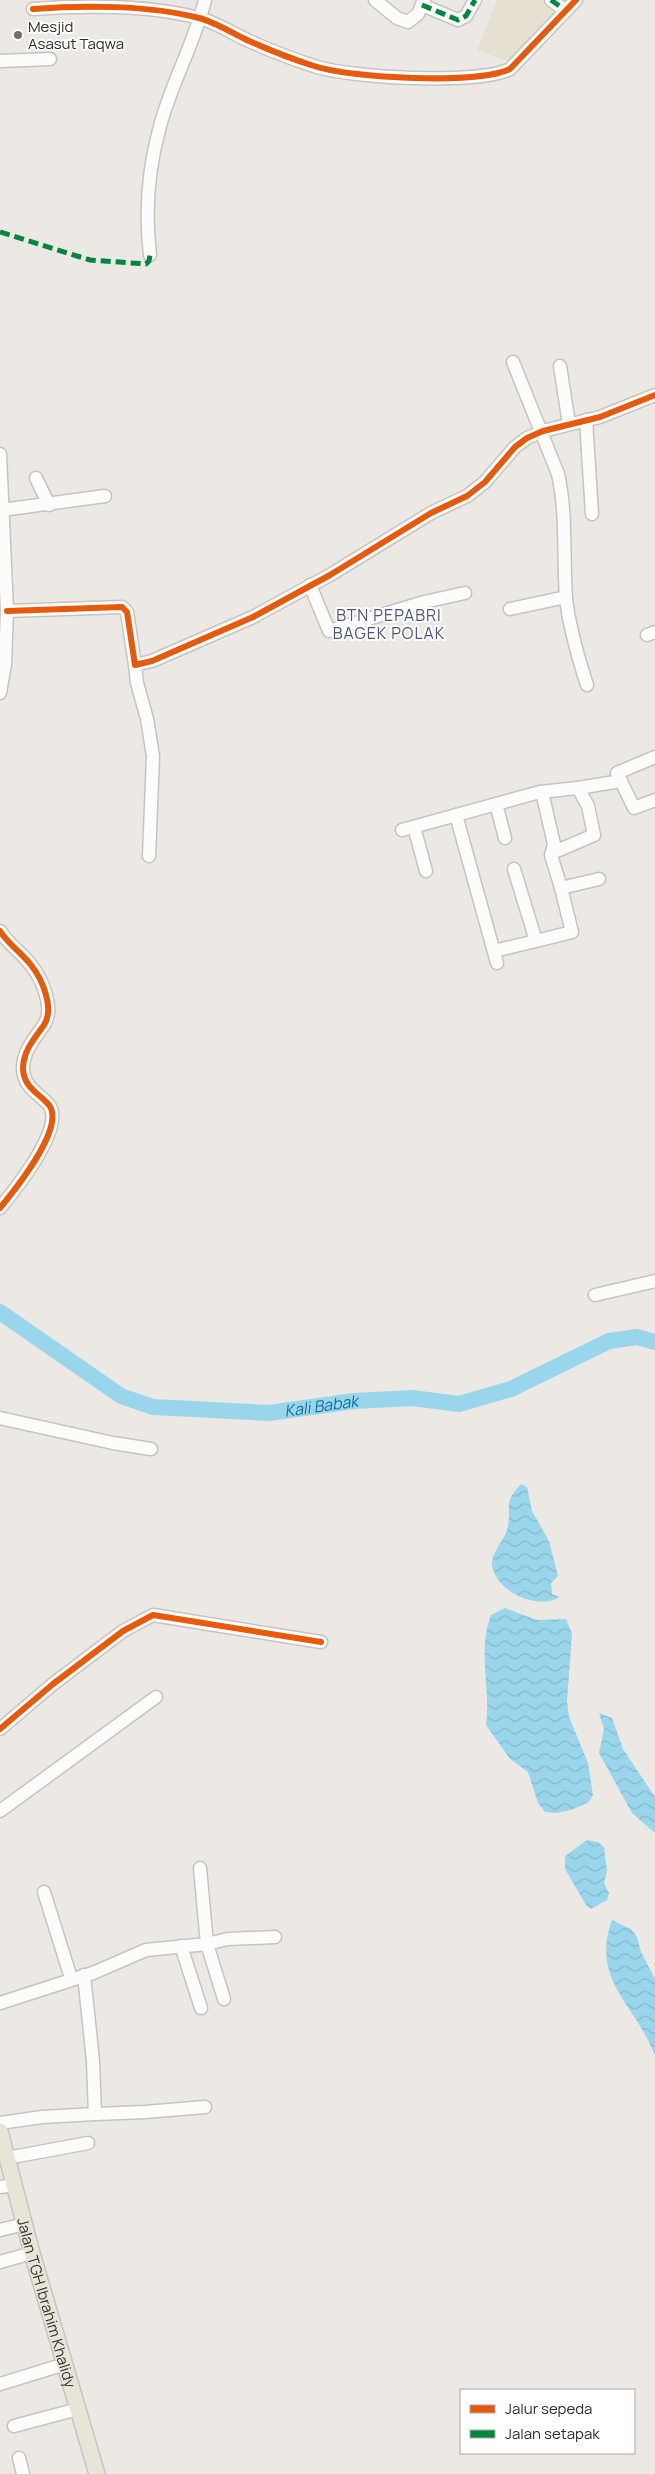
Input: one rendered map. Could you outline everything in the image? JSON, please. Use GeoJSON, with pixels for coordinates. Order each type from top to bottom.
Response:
{"type":"FeatureCollection","features":[{"type":"Feature","properties":{"kind":"main road","name":"Jalan TGH Ibrahim Khalidy"},"geometry":{"type":"LineString","coordinates":[[0,2131],[7,2158],[7,2186],[25,2224],[97,2474]]}},
{"type":"Feature","properties":{"kind":"street"},"geometry":{"type":"LineString","coordinates":[[150,255],[148,201],[151,165],[159,129],[201,18],[205,0]]}},
{"type":"Feature","properties":{"kind":"street"},"geometry":{"type":"LineString","coordinates":[[375,0],[397,18],[408,22],[415,18],[423,2],[458,20],[466,16],[475,0]]}},
{"type":"Feature","properties":{"kind":"street"},"geometry":{"type":"LineString","coordinates":[[550,0],[565,10]]}},
{"type":"Feature","properties":{"kind":"street"},"geometry":{"type":"LineString","coordinates":[[33,10],[106,8],[169,13],[201,18],[254,43],[325,70],[428,79],[510,69],[576,0]]}},
{"type":"Feature","properties":{"kind":"street"},"geometry":{"type":"LineString","coordinates":[[0,60],[50,59]]}},
{"type":"Feature","properties":{"kind":"street"},"geometry":{"type":"LineString","coordinates":[[513,362],[543,431],[560,484],[566,597],[575,642],[587,684]]}},
{"type":"Feature","properties":{"kind":"street"},"geometry":{"type":"LineString","coordinates":[[560,366],[569,424]]}},
{"type":"Feature","properties":{"kind":"street"},"geometry":{"type":"LineString","coordinates":[[135,665],[152,661],[203,641],[254,617],[310,586],[431,513],[476,490],[520,444],[543,431],[586,420],[655,395]]}},
{"type":"Feature","properties":{"kind":"street"},"geometry":{"type":"LineString","coordinates":[[586,420],[592,514]]}},
{"type":"Feature","properties":{"kind":"street"},"geometry":{"type":"LineString","coordinates":[[0,454],[3,584],[7,611],[5,664],[0,693]]}},
{"type":"Feature","properties":{"kind":"street"},"geometry":{"type":"LineString","coordinates":[[36,478],[49,505]]}},
{"type":"Feature","properties":{"kind":"street"},"geometry":{"type":"LineString","coordinates":[[2,510],[104,496]]}},
{"type":"Feature","properties":{"kind":"street"},"geometry":{"type":"LineString","coordinates":[[310,586],[330,631],[424,602],[465,593]]}},
{"type":"Feature","properties":{"kind":"street"},"geometry":{"type":"LineString","coordinates":[[510,609],[566,597]]}},
{"type":"Feature","properties":{"kind":"street"},"geometry":{"type":"LineString","coordinates":[[7,611],[122,607],[127,612],[137,683],[147,719],[153,756],[150,856]]}},
{"type":"Feature","properties":{"kind":"street"},"geometry":{"type":"LineString","coordinates":[[655,757],[617,773],[634,808],[655,800]]}},
{"type":"Feature","properties":{"kind":"street"},"geometry":{"type":"LineString","coordinates":[[426,871],[408,829],[542,792],[621,781]]}},
{"type":"Feature","properties":{"kind":"street"},"geometry":{"type":"LineString","coordinates":[[552,853],[594,835],[588,806],[578,788]]}},
{"type":"Feature","properties":{"kind":"street"},"geometry":{"type":"LineString","coordinates":[[456,815],[496,957],[536,942],[572,932],[552,853],[554,844],[542,792]]}},
{"type":"Feature","properties":{"kind":"street"},"geometry":{"type":"LineString","coordinates":[[496,804],[505,838]]}},
{"type":"Feature","properties":{"kind":"street"},"geometry":{"type":"LineString","coordinates":[[514,869],[536,942]]}},
{"type":"Feature","properties":{"kind":"street"},"geometry":{"type":"LineString","coordinates":[[561,888],[599,878]]}},
{"type":"Feature","properties":{"kind":"street"},"geometry":{"type":"LineString","coordinates":[[0,931],[32,966],[47,1002],[49,1014],[26,1052],[23,1067],[27,1084],[49,1105],[52,1116],[40,1155],[0,1208]]}},
{"type":"Feature","properties":{"kind":"street"},"geometry":{"type":"LineString","coordinates":[[595,1295],[655,1281]]}},
{"type":"Feature","properties":{"kind":"street"},"geometry":{"type":"LineString","coordinates":[[0,1418],[113,1444],[151,1448]]}},
{"type":"Feature","properties":{"kind":"street"},"geometry":{"type":"LineString","coordinates":[[0,1729],[53,1684],[116,1637],[143,1619],[153,1615],[321,1642]]}},
{"type":"Feature","properties":{"kind":"street"},"geometry":{"type":"LineString","coordinates":[[0,1811],[156,1697]]}},
{"type":"Feature","properties":{"kind":"street"},"geometry":{"type":"LineString","coordinates":[[200,1868],[208,1944],[224,1999]]}},
{"type":"Feature","properties":{"kind":"street"},"geometry":{"type":"LineString","coordinates":[[44,1892],[78,1977],[93,2061],[95,2114]]}},
{"type":"Feature","properties":{"kind":"street"},"geometry":{"type":"LineString","coordinates":[[0,2003],[78,1977],[146,1950],[208,1944],[237,1938],[274,1937]]}},
{"type":"Feature","properties":{"kind":"street"},"geometry":{"type":"LineString","coordinates":[[181,1946],[201,2008]]}},
{"type":"Feature","properties":{"kind":"street"},"geometry":{"type":"LineString","coordinates":[[0,2123],[42,2116],[145,2112],[205,2107]]}},
{"type":"Feature","properties":{"kind":"street"},"geometry":{"type":"LineString","coordinates":[[7,2158],[88,2143]]}},
{"type":"Feature","properties":{"kind":"street"},"geometry":{"type":"LineString","coordinates":[[0,2230],[25,2224]]}},
{"type":"Feature","properties":{"kind":"street"},"geometry":{"type":"LineString","coordinates":[[0,2262],[32,2253]]}},
{"type":"Feature","properties":{"kind":"street"},"geometry":{"type":"LineString","coordinates":[[0,2384],[65,2364]]}},
{"type":"Feature","properties":{"kind":"street"},"geometry":{"type":"LineString","coordinates":[[14,2426],[78,2409]]}},
{"type":"Feature","properties":{"kind":"street"},"geometry":{"type":"LineString","coordinates":[[19,2458],[23,2474]]}},
{"type":"Feature","properties":{"kind":"shaded area"},"geometry":{"type":"Polygon","coordinates":[[[497,0],[577,0],[515,64],[477,50],[497,0]]]}},
{"type":"Feature","properties":{"kind":"water"},"geometry":{"type":"Polygon","coordinates":[[[521,1484],[527,1487],[532,1511],[549,1541],[558,1576],[551,1583],[552,1594],[560,1597],[551,1601],[530,1600],[509,1591],[495,1575],[492,1565],[493,1556],[509,1523],[509,1502],[521,1484]]]}},
{"type":"Feature","properties":{"kind":"water"},"geometry":{"type":"Polygon","coordinates":[[[505,1608],[537,1620],[566,1619],[572,1634],[567,1701],[569,1717],[588,1763],[593,1795],[589,1802],[571,1810],[556,1813],[545,1812],[538,1803],[528,1772],[510,1759],[486,1725],[485,1642],[487,1629],[491,1615],[505,1608]]]}},
{"type":"Feature","properties":{"kind":"water"},"geometry":{"type":"Polygon","coordinates":[[[599,1713],[612,1718],[623,1749],[655,1797],[655,1833],[632,1813],[599,1753],[604,1729],[599,1713]]]}},
{"type":"Feature","properties":{"kind":"water"},"geometry":{"type":"Polygon","coordinates":[[[587,1840],[598,1842],[604,1847],[607,1871],[604,1883],[609,1893],[607,1900],[591,1909],[586,1905],[565,1869],[565,1856],[587,1840]]]}},
{"type":"Feature","properties":{"kind":"water"},"geometry":{"type":"Polygon","coordinates":[[[612,1920],[631,1929],[637,1937],[641,1952],[655,1979],[655,2056],[647,2038],[611,1976],[607,1960],[607,1941],[612,1920]]]}},
{"type":"Feature","properties":{"kind":"waterway","name":"Kali Babak"},"geometry":{"type":"LineString","coordinates":[[0,1312],[121,1396],[153,1407],[269,1413],[354,1401],[412,1398],[459,1404],[511,1389],[609,1341],[637,1337],[655,1342]]}},
{"type":"Feature","properties":{"kind":"marked path"},"geometry":{"type":"LineString","coordinates":[[422,5],[458,20],[466,16],[475,0]]}},
{"type":"Feature","properties":{"kind":"marked path"},"geometry":{"type":"LineString","coordinates":[[551,0],[565,10]]}},
{"type":"Feature","properties":{"kind":"marked path"},"geometry":{"type":"LineString","coordinates":[[0,232],[90,260],[146,264],[149,261],[150,255]]}},
{"type":"Feature","properties":{"kind":"cycle path"},"geometry":{"type":"LineString","coordinates":[[33,9],[116,7],[180,14],[205,20],[272,51],[314,66],[355,74],[444,78],[494,74],[510,69],[576,0]]}},
{"type":"Feature","properties":{"kind":"cycle path"},"geometry":{"type":"LineString","coordinates":[[7,611],[122,607],[127,612],[135,665],[152,661],[253,617],[330,575],[431,513],[467,496],[485,482],[515,447],[527,438],[543,431],[600,417],[655,395]]}},
{"type":"Feature","properties":{"kind":"cycle path"},"geometry":{"type":"LineString","coordinates":[[0,931],[31,965],[46,994],[48,1002],[47,1018],[27,1051],[23,1069],[29,1086],[49,1105],[52,1115],[45,1143],[26,1174],[0,1208]]}},
{"type":"Feature","properties":{"kind":"cycle path"},"geometry":{"type":"LineString","coordinates":[[0,1729],[53,1684],[123,1631],[153,1615],[321,1642]]}},
{"type":"Feature","properties":{"kind":"place","name":"Mesjid Asasut Taqwa"},"geometry":{"type":"Point","coordinates":[18,35]}},
{"type":"Feature","properties":{"kind":"district","name":"BTN PEPABRI BAGEK POLAK"},"geometry":{"type":"Point","coordinates":[389,624]}}]}
